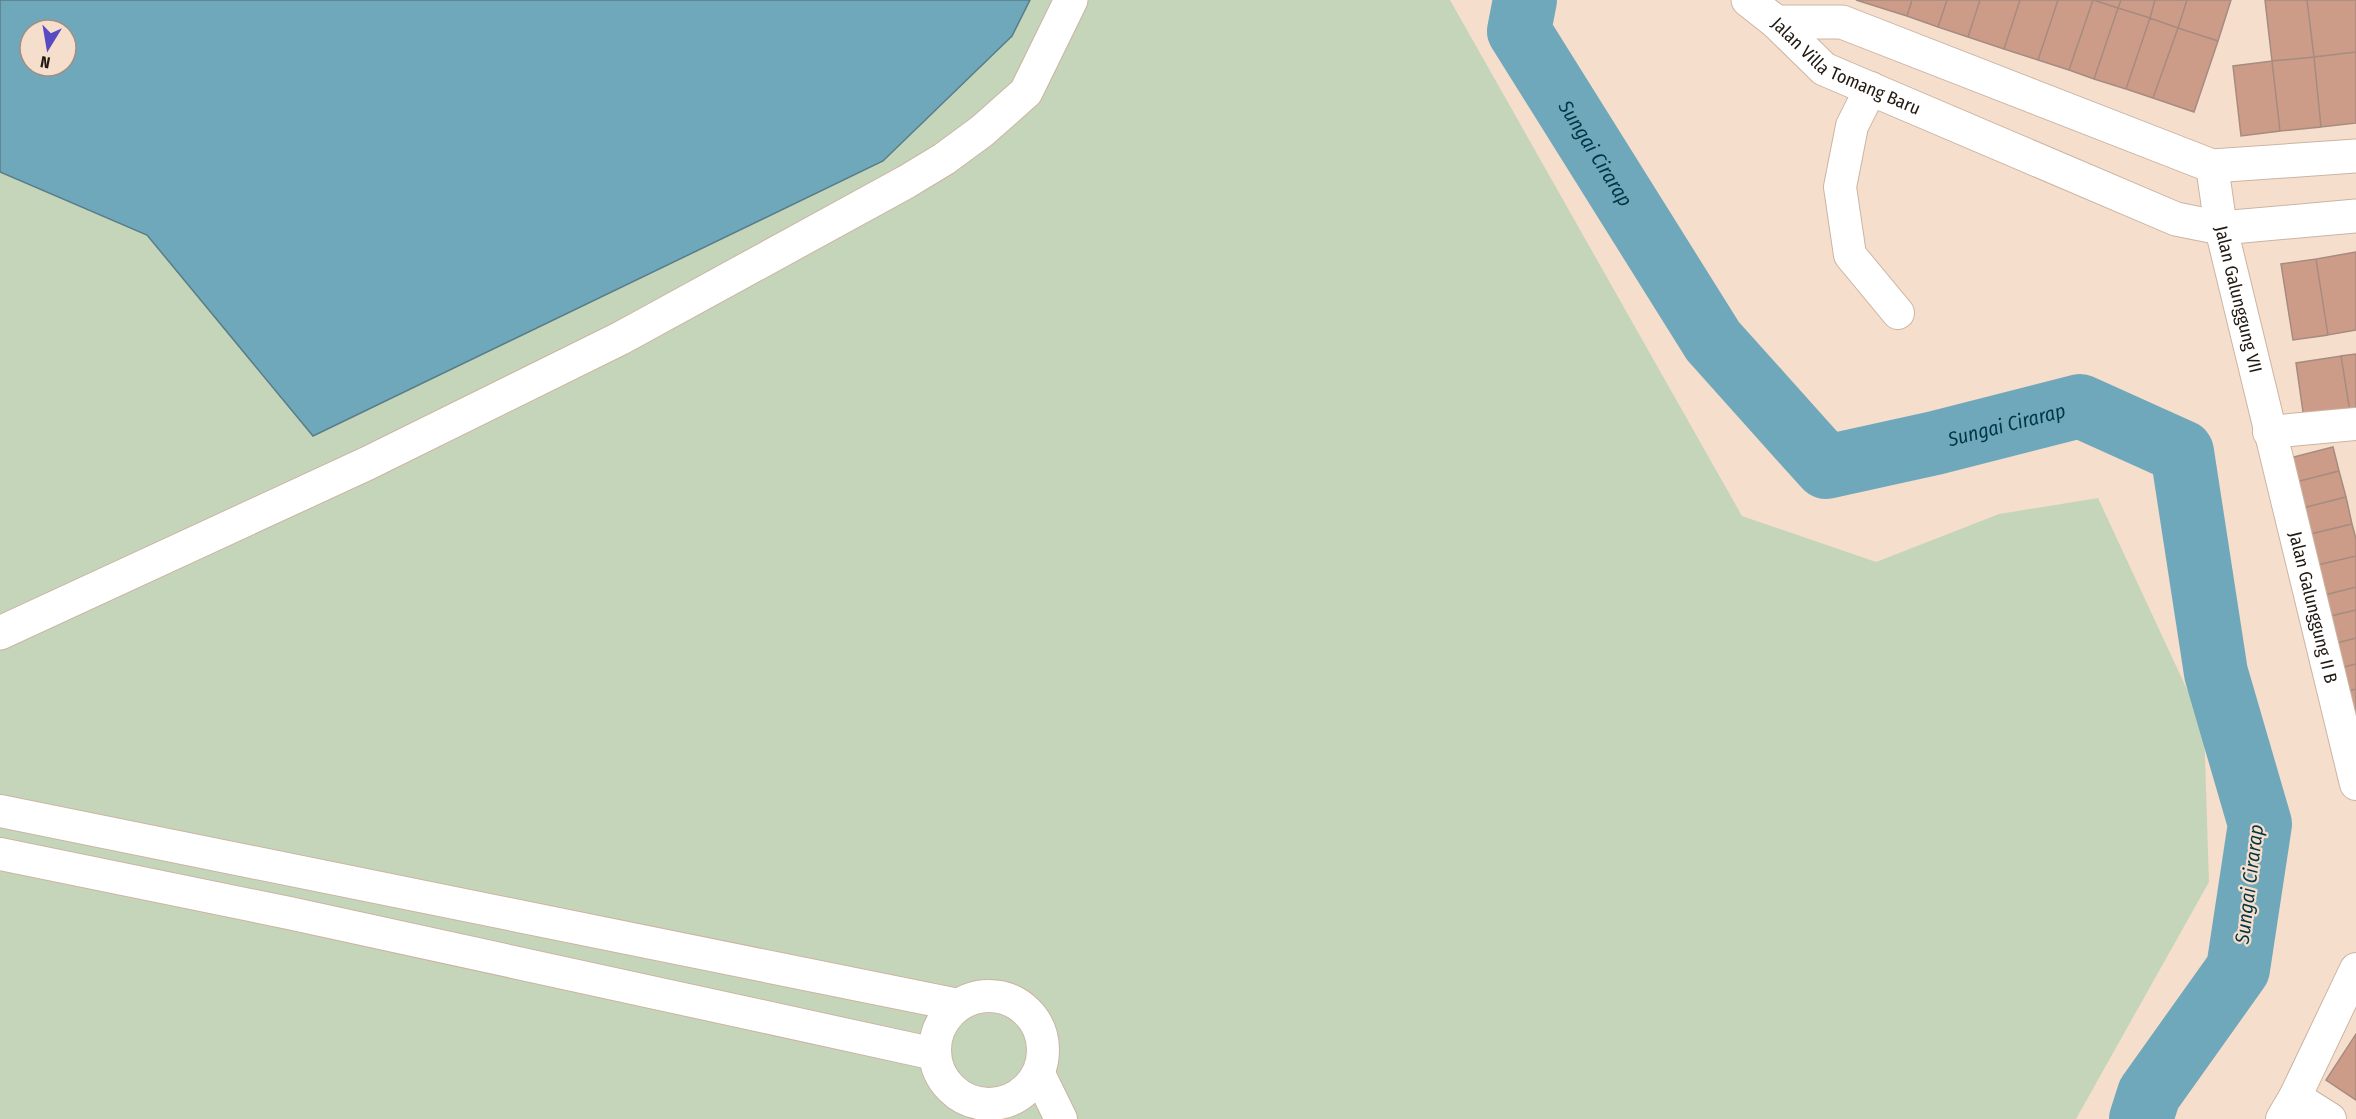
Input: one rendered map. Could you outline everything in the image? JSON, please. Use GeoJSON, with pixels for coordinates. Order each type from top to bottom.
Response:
{"type":"FeatureCollection","features":[{"type":"Feature","properties":{"kind":"street"},"geometry":{"type":"LineString","coordinates":[[0,633],[368,463],[621,338],[925,171],[982,131],[1026,92],[1071,0]]}},
{"type":"Feature","properties":{"kind":"street"},"geometry":{"type":"LineString","coordinates":[[1748,0],[1776,22]]}},
{"type":"Feature","properties":{"kind":"street","name":"Jalan Villa Tomang Baru"},"geometry":{"type":"LineString","coordinates":[[1776,22],[1824,69],[2176,219],[2221,228],[2356,216]]}},
{"type":"Feature","properties":{"kind":"street","name":"Jalan Villa Tomang Baru"},"geometry":{"type":"LineString","coordinates":[[1776,22],[1842,22],[2212,166],[2356,156]]}},
{"type":"Feature","properties":{"kind":"street"},"geometry":{"type":"LineString","coordinates":[[1871,88],[1852,126],[1840,187],[1850,255],[1898,313]]}},
{"type":"Feature","properties":{"kind":"street","name":"Jalan Galunggung VII"},"geometry":{"type":"LineString","coordinates":[[2212,166],[2221,228],[2269,432]]}},
{"type":"Feature","properties":{"kind":"street"},"geometry":{"type":"LineString","coordinates":[[2269,432],[2356,423]]}},
{"type":"Feature","properties":{"kind":"street","name":"Jalan Galunggung II B"},"geometry":{"type":"LineString","coordinates":[[2269,432],[2356,784]]}},
{"type":"Feature","properties":{"kind":"street"},"geometry":{"type":"LineString","coordinates":[[0,812],[958,1005]]}},
{"type":"Feature","properties":{"kind":"street"},"geometry":{"type":"LineString","coordinates":[[0,854],[289,913],[935,1054]]}},
{"type":"Feature","properties":{"kind":"street"},"geometry":{"type":"LineString","coordinates":[[289,913],[297,872]]}},
{"type":"Feature","properties":{"kind":"street"},"geometry":{"type":"LineString","coordinates":[[2330,1119],[2288,1108],[2356,969]]}},
{"type":"Feature","properties":{"kind":"street"},"geometry":{"type":"LineString","coordinates":[[994,996],[1012,1001],[1028,1012],[1039,1027],[1044,1045],[1039,1074],[1020,1095],[1003,1102],[990,1112],[950,1088],[939,1072],[935,1054],[937,1035],[944,1019],[958,1005],[975,997],[994,996]]}},
{"type":"Feature","properties":{"kind":"street"},"geometry":{"type":"LineString","coordinates":[[1039,1074],[1061,1119]]}},
{"type":"Feature","properties":{"kind":"green space"},"geometry":{"type":"Polygon","coordinates":[[[1030,0],[1450,0],[1742,516],[1876,562],[1999,514],[2098,498],[2204,726],[2209,882],[2076,1119],[0,1119],[0,172],[147,235],[314,436],[1012,36],[1030,0]]]}},
{"type":"Feature","properties":{"kind":"water"},"geometry":{"type":"Polygon","coordinates":[[[0,0],[1030,0],[1012,36],[883,161],[313,436],[147,235],[0,172],[0,0]]]}},
{"type":"Feature","properties":{"kind":"building"},"geometry":{"type":"Polygon","coordinates":[[[1856,0],[1912,0],[1907,16],[1856,0]]]}},
{"type":"Feature","properties":{"kind":"building"},"geometry":{"type":"Polygon","coordinates":[[[1912,0],[1947,0],[1938,27],[1907,16],[1912,0]]]}},
{"type":"Feature","properties":{"kind":"building"},"geometry":{"type":"Polygon","coordinates":[[[1947,0],[1980,0],[1968,37],[1938,27],[1947,0]]]}},
{"type":"Feature","properties":{"kind":"building"},"geometry":{"type":"Polygon","coordinates":[[[1980,0],[2020,0],[2004,49],[1968,37],[1980,0]]]}},
{"type":"Feature","properties":{"kind":"building"},"geometry":{"type":"Polygon","coordinates":[[[2020,0],[2058,0],[2038,60],[2004,49],[2020,0]]]}},
{"type":"Feature","properties":{"kind":"building"},"geometry":{"type":"Polygon","coordinates":[[[2058,0],[2093,0],[2069,70],[2038,60],[2058,0]]]}},
{"type":"Feature","properties":{"kind":"building"},"geometry":{"type":"Polygon","coordinates":[[[2093,0],[2118,8],[2094,79],[2069,70],[2093,0]]]}},
{"type":"Feature","properties":{"kind":"building"},"geometry":{"type":"Polygon","coordinates":[[[2094,0],[2121,0],[2118,8],[2094,0]]]}},
{"type":"Feature","properties":{"kind":"building"},"geometry":{"type":"Polygon","coordinates":[[[2121,0],[2155,0],[2150,18],[2118,8],[2121,0]]]}},
{"type":"Feature","properties":{"kind":"building"},"geometry":{"type":"Polygon","coordinates":[[[2155,0],[2187,0],[2178,28],[2150,18],[2155,0]]]}},
{"type":"Feature","properties":{"kind":"building"},"geometry":{"type":"Polygon","coordinates":[[[2187,0],[2231,0],[2218,41],[2178,28],[2187,0]]]}},
{"type":"Feature","properties":{"kind":"building"},"geometry":{"type":"Polygon","coordinates":[[[2265,0],[2307,0],[2314,57],[2272,61],[2265,0]]]}},
{"type":"Feature","properties":{"kind":"building"},"geometry":{"type":"Polygon","coordinates":[[[2307,0],[2356,0],[2356,52],[2314,57],[2307,0]]]}},
{"type":"Feature","properties":{"kind":"building"},"geometry":{"type":"Polygon","coordinates":[[[2118,8],[2150,18],[2126,89],[2094,79],[2118,8]]]}},
{"type":"Feature","properties":{"kind":"building"},"geometry":{"type":"Polygon","coordinates":[[[2150,18],[2178,28],[2153,98],[2126,89],[2150,18]]]}},
{"type":"Feature","properties":{"kind":"building"},"geometry":{"type":"Polygon","coordinates":[[[2178,28],[2218,41],[2194,112],[2153,98],[2178,28]]]}},
{"type":"Feature","properties":{"kind":"building"},"geometry":{"type":"Polygon","coordinates":[[[2356,52],[2356,123],[2321,127],[2314,57],[2356,52]]]}},
{"type":"Feature","properties":{"kind":"building"},"geometry":{"type":"Polygon","coordinates":[[[2314,57],[2321,127],[2280,131],[2272,61],[2314,57]]]}},
{"type":"Feature","properties":{"kind":"building"},"geometry":{"type":"Polygon","coordinates":[[[2272,61],[2280,131],[2241,136],[2233,66],[2272,61]]]}},
{"type":"Feature","properties":{"kind":"building"},"geometry":{"type":"Polygon","coordinates":[[[2356,252],[2356,330],[2328,335],[2316,259],[2356,252]]]}},
{"type":"Feature","properties":{"kind":"building"},"geometry":{"type":"Polygon","coordinates":[[[2316,259],[2328,335],[2293,340],[2281,264],[2316,259]]]}},
{"type":"Feature","properties":{"kind":"building"},"geometry":{"type":"Polygon","coordinates":[[[2356,354],[2356,418],[2351,418],[2341,356],[2356,354]]]}},
{"type":"Feature","properties":{"kind":"building"},"geometry":{"type":"Polygon","coordinates":[[[2341,356],[2351,418],[2305,426],[2296,363],[2341,356]]]}},
{"type":"Feature","properties":{"kind":"building"},"geometry":{"type":"Polygon","coordinates":[[[2333,447],[2339,471],[2288,484],[2282,460],[2333,447]]]}},
{"type":"Feature","properties":{"kind":"building"},"geometry":{"type":"Polygon","coordinates":[[[2339,471],[2346,497],[2295,510],[2288,484],[2339,471]]]}},
{"type":"Feature","properties":{"kind":"building"},"geometry":{"type":"Polygon","coordinates":[[[2346,497],[2352,524],[2302,536],[2295,510],[2346,497]]]}},
{"type":"Feature","properties":{"kind":"building"},"geometry":{"type":"Polygon","coordinates":[[[2352,524],[2356,539],[2356,556],[2309,567],[2302,536],[2352,524]]]}},
{"type":"Feature","properties":{"kind":"building"},"geometry":{"type":"Polygon","coordinates":[[[2356,556],[2356,587],[2317,597],[2309,567],[2356,556]]]}},
{"type":"Feature","properties":{"kind":"building"},"geometry":{"type":"Polygon","coordinates":[[[2356,587],[2356,610],[2322,618],[2317,597],[2356,587]]]}},
{"type":"Feature","properties":{"kind":"building"},"geometry":{"type":"Polygon","coordinates":[[[2356,610],[2356,638],[2329,645],[2322,618],[2356,610]]]}},
{"type":"Feature","properties":{"kind":"building"},"geometry":{"type":"Polygon","coordinates":[[[2356,638],[2356,664],[2335,669],[2329,645],[2356,638]]]}},
{"type":"Feature","properties":{"kind":"building"},"geometry":{"type":"Polygon","coordinates":[[[2356,664],[2356,689],[2341,693],[2335,669],[2356,664]]]}},
{"type":"Feature","properties":{"kind":"building"},"geometry":{"type":"Polygon","coordinates":[[[2356,689],[2356,720],[2341,693],[2356,689]]]}},
{"type":"Feature","properties":{"kind":"building"},"geometry":{"type":"Polygon","coordinates":[[[2356,1034],[2356,1100],[2326,1080],[2356,1034]]]}},
{"type":"Feature","properties":{"kind":"waterway","name":"Sungai Cirarap"},"geometry":{"type":"LineString","coordinates":[[1525,0],[1519,31],[1713,341],[1826,467],[1935,443],[2080,406],[2182,452],[2216,673],[2260,824],[2238,969],[2149,1094],[2141,1119]]}}]}
